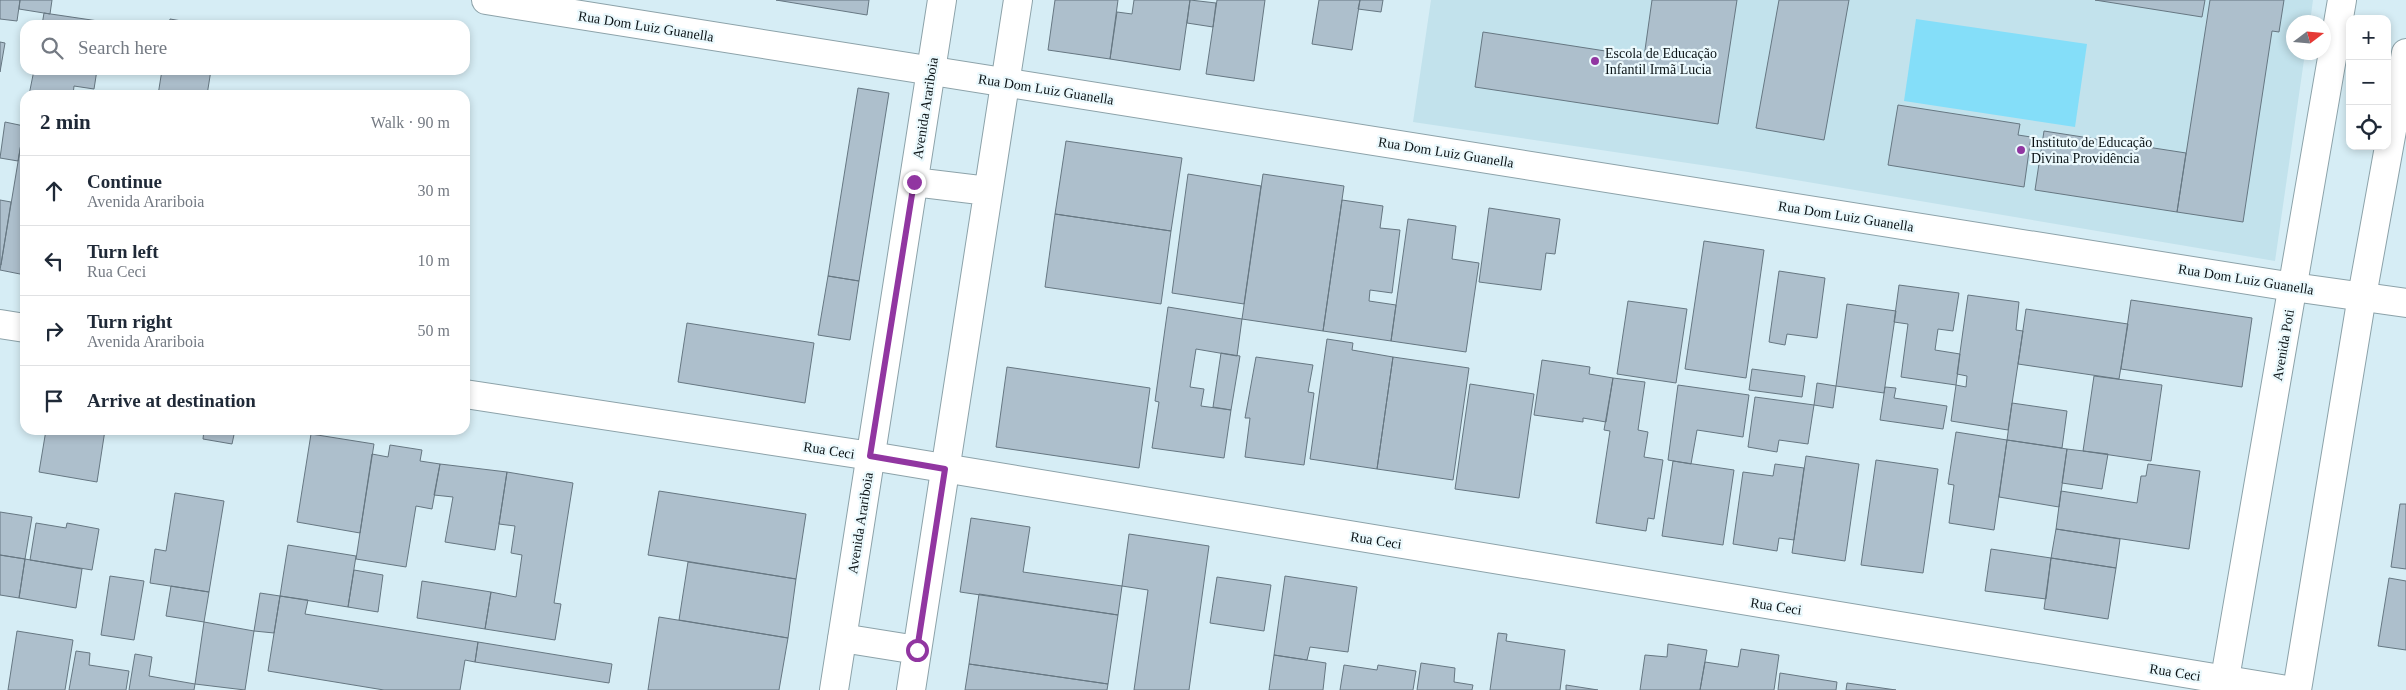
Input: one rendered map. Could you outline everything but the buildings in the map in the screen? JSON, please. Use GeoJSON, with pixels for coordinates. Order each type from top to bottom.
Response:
{"type":"FeatureCollection","features":[{"type":"Feature","properties":{"kind":"street","name":"Rua Dom Luiz Guanella"},"geometry":{"type":"LineString","coordinates":[[486,0],[930,72],[1005,82],[2293,287],[2406,303]]}},
{"type":"Feature","properties":{"kind":"street","name":"Avenida Arariboia"},"geometry":{"type":"LineString","coordinates":[[834,690],[942,0]]}},
{"type":"Feature","properties":{"kind":"street"},"geometry":{"type":"LineString","coordinates":[[911,690],[1018,0]]}},
{"type":"Feature","properties":{"kind":"street","name":"Avenida Poti"},"geometry":{"type":"LineString","coordinates":[[2224,685],[2342,0]]}},
{"type":"Feature","properties":{"kind":"street"},"geometry":{"type":"LineString","coordinates":[[2297,690],[2362,296],[2406,53]]}},
{"type":"Feature","properties":{"kind":"street"},"geometry":{"type":"LineString","coordinates":[[914,182],[988,191]]}},
{"type":"Feature","properties":{"kind":"street"},"geometry":{"type":"LineString","coordinates":[[0,324],[20,327]]}},
{"type":"Feature","properties":{"kind":"street","name":"Rua Ceci"},"geometry":{"type":"LineString","coordinates":[[470,395],[870,456],[2224,685],[2287,690]]}},
{"type":"Feature","properties":{"kind":"street"},"geometry":{"type":"LineString","coordinates":[[842,638],[917,650]]}},
{"type":"Feature","properties":{"kind":"shaded area","name":"Instituto de Educação Divina Providência"},"geometry":{"type":"Polygon","coordinates":[[[1431,0],[2313,0],[2311,15],[2286,15],[2286,60],[2304,60],[2275,261],[1748,172],[1413,122],[1431,0]]]}},
{"type":"Feature","properties":{"kind":"shaded area"},"geometry":{"type":"Polygon","coordinates":[[[1916,19],[2087,44],[2075,127],[1904,101],[1916,19]]]}},
{"type":"Feature","properties":{"kind":"place","name":"Escola de Educação Infantil Irmã Lucia"},"geometry":{"type":"Point","coordinates":[1595,61]}},
{"type":"Feature","properties":{"kind":"place","name":"Instituto de Educação Divina Providência"},"geometry":{"type":"Point","coordinates":[2021,150]}},
{"type":"Feature","properties":{"kind":"route"},"geometry":{"type":"LineString","coordinates":[[914,182],[870,456],[945,469],[917,650]]}}]}
